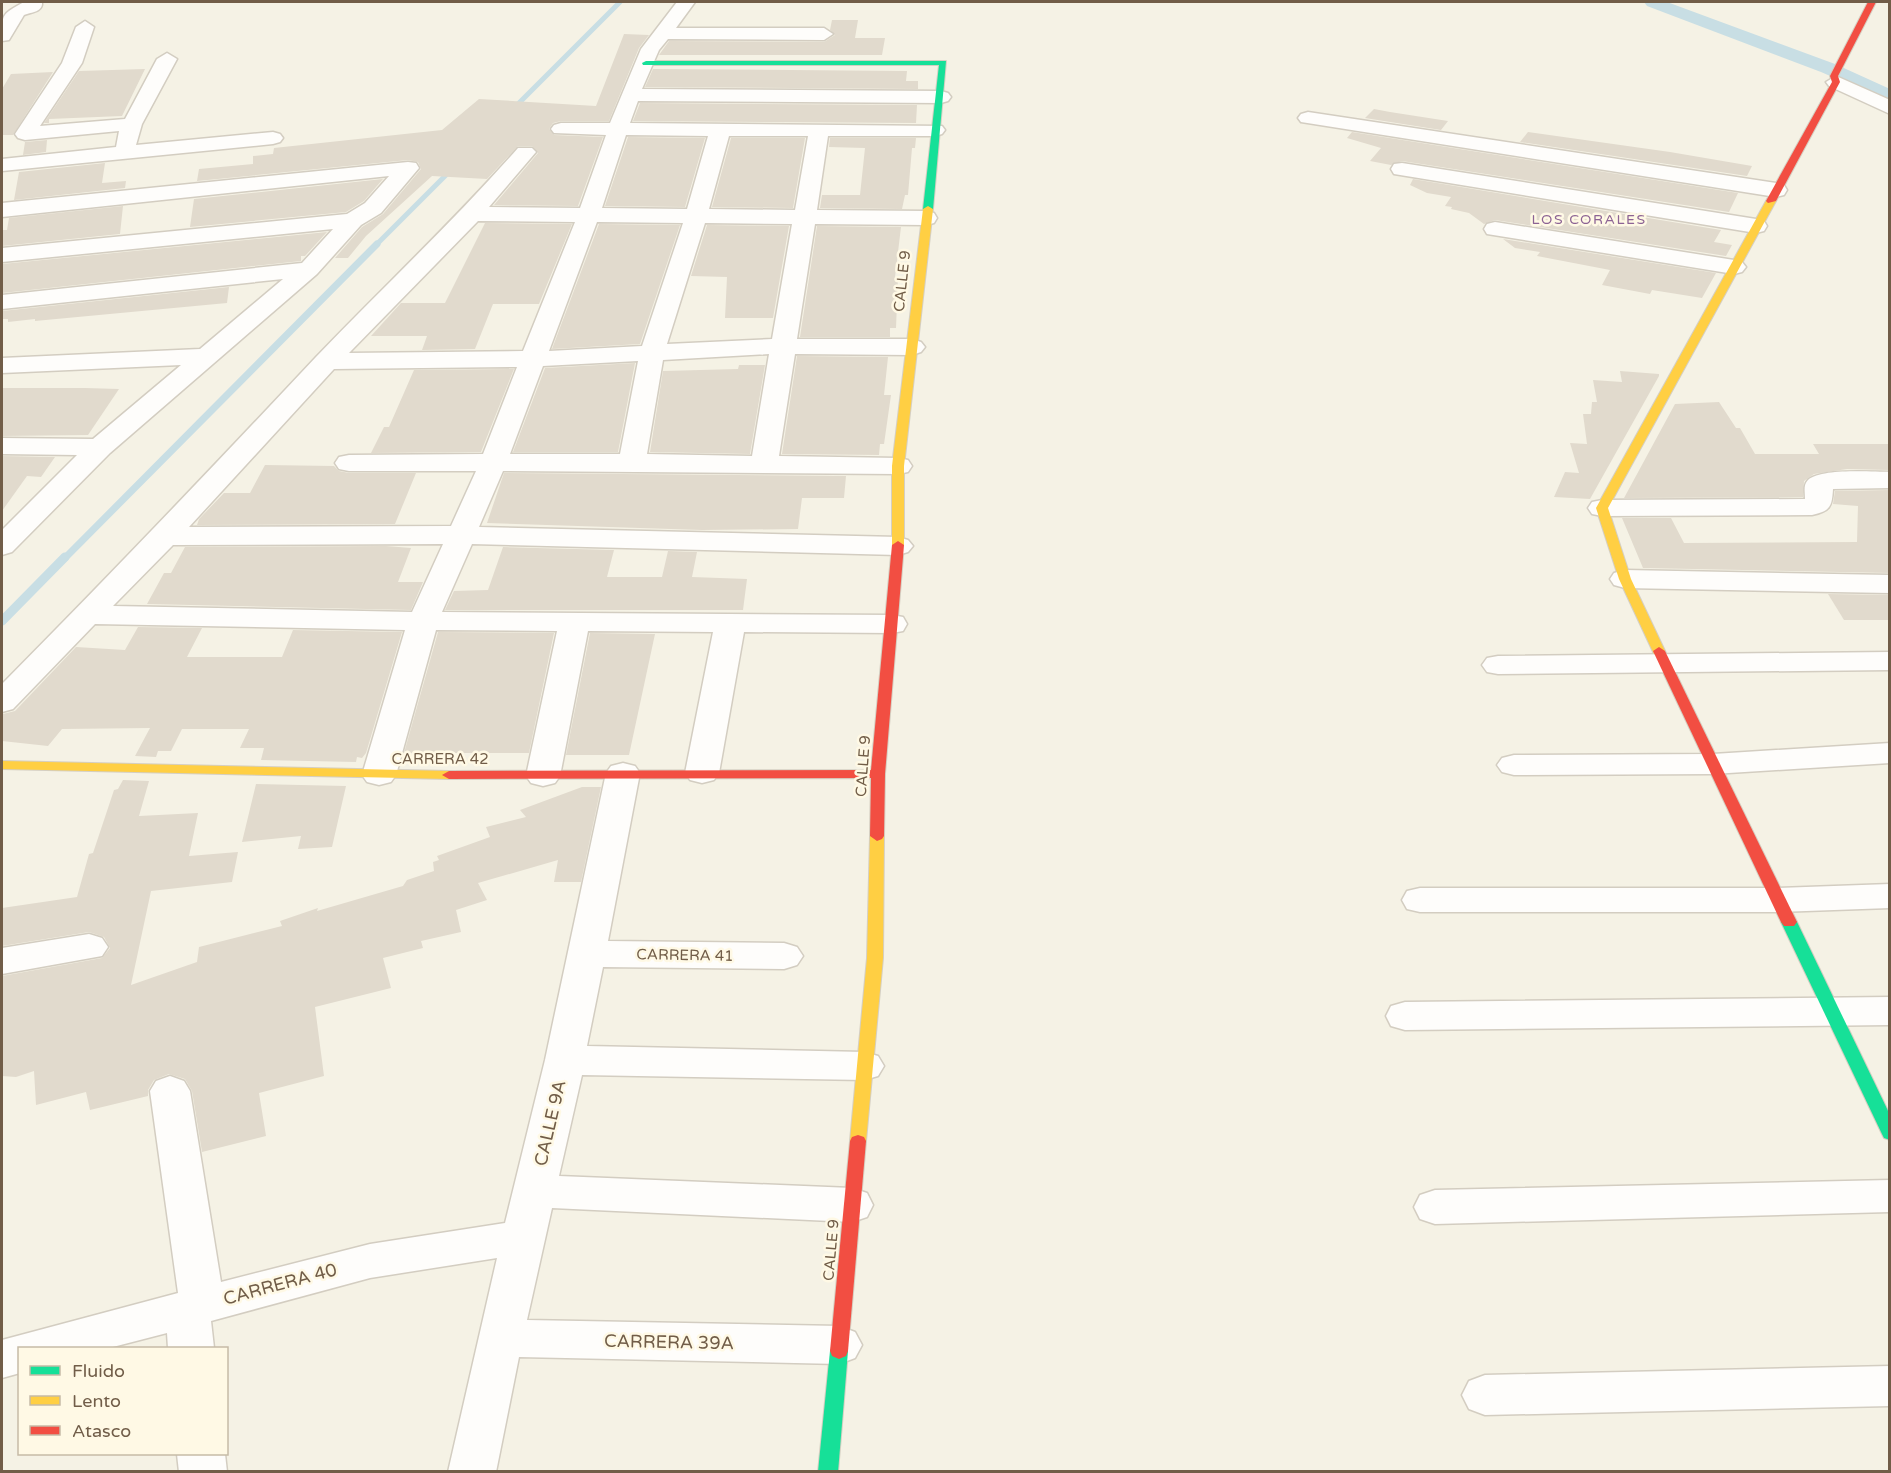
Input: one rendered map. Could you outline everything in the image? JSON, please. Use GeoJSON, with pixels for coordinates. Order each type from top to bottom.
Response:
{"type":"FeatureCollection","features":[{"type":"Feature","properties":{"kind":"street"},"geometry":{"type":"LineString","coordinates":[[2,36],[21,8],[56,2]]}},
{"type":"Feature","properties":{"kind":"street"},"geometry":{"type":"LineString","coordinates":[[379,775],[423,621],[493,463],[531,359],[588,216],[630,95],[646,63],[650,49],[686,2]]}},
{"type":"Feature","properties":{"kind":"street"},"geometry":{"type":"LineString","coordinates":[[1872,2],[1776,190],[1602,508],[1625,579],[1890,1134]]}},
{"type":"Feature","properties":{"kind":"street"},"geometry":{"type":"LineString","coordinates":[[86,27],[72,63],[25,134],[132,124]]}},
{"type":"Feature","properties":{"kind":"street"},"geometry":{"type":"LineString","coordinates":[[660,33],[824,34]]}},
{"type":"Feature","properties":{"kind":"street"},"geometry":{"type":"LineString","coordinates":[[122,153],[132,124],[167,59]]}},
{"type":"Feature","properties":{"kind":"street","name":"CALLE 9"},"geometry":{"type":"LineString","coordinates":[[646,63],[943,63],[898,466],[898,546],[878,774],[874,958],[828,1472]]}},
{"type":"Feature","properties":{"kind":"street"},"geometry":{"type":"LineString","coordinates":[[1836,76],[1890,108]]}},
{"type":"Feature","properties":{"kind":"street"},"geometry":{"type":"LineString","coordinates":[[630,95],[941,97]]}},
{"type":"Feature","properties":{"kind":"street"},"geometry":{"type":"LineString","coordinates":[[1308,118],[1776,190]]}},
{"type":"Feature","properties":{"kind":"street"},"geometry":{"type":"LineString","coordinates":[[561,129],[935,130]]}},
{"type":"Feature","properties":{"kind":"street"},"geometry":{"type":"LineString","coordinates":[[632,462],[652,353],[696,217],[720,129]]}},
{"type":"Feature","properties":{"kind":"street"},"geometry":{"type":"LineString","coordinates":[[764,463],[819,129]]}},
{"type":"Feature","properties":{"kind":"street"},"geometry":{"type":"LineString","coordinates":[[2,165],[122,153],[142,166],[273,138]]}},
{"type":"Feature","properties":{"kind":"street"},"geometry":{"type":"LineString","coordinates":[[2,702],[165,536],[327,361],[472,214],[525,152]]}},
{"type":"Feature","properties":{"kind":"street"},"geometry":{"type":"LineString","coordinates":[[126,197],[142,166]]}},
{"type":"Feature","properties":{"kind":"street"},"geometry":{"type":"LineString","coordinates":[[2,210],[408,168],[373,208],[354,220],[309,269],[210,356],[100,447],[2,546]]}},
{"type":"Feature","properties":{"kind":"street"},"geometry":{"type":"LineString","coordinates":[[1401,170],[1756,226]]}},
{"type":"Feature","properties":{"kind":"street"},"geometry":{"type":"LineString","coordinates":[[472,214],[926,218]]}},
{"type":"Feature","properties":{"kind":"street"},"geometry":{"type":"LineString","coordinates":[[2,255],[354,220]]}},
{"type":"Feature","properties":{"kind":"street"},"geometry":{"type":"LineString","coordinates":[[1495,229],[1734,267]]}},
{"type":"Feature","properties":{"kind":"street"},"geometry":{"type":"LineString","coordinates":[[2,302],[309,269]]}},
{"type":"Feature","properties":{"kind":"street"},"geometry":{"type":"LineString","coordinates":[[327,361],[531,359],[782,346],[912,347]]}},
{"type":"Feature","properties":{"kind":"street"},"geometry":{"type":"LineString","coordinates":[[2,365],[210,356]]}},
{"type":"Feature","properties":{"kind":"street"},"geometry":{"type":"LineString","coordinates":[[2,446],[100,447]]}},
{"type":"Feature","properties":{"kind":"street"},"geometry":{"type":"LineString","coordinates":[[349,463],[632,462],[898,466]]}},
{"type":"Feature","properties":{"kind":"street"},"geometry":{"type":"LineString","coordinates":[[1602,508],[1812,507],[1819,504],[1819,485],[1830,481],[1890,480]]}},
{"type":"Feature","properties":{"kind":"street"},"geometry":{"type":"LineString","coordinates":[[2,512],[35,512]]}},
{"type":"Feature","properties":{"kind":"street"},"geometry":{"type":"LineString","coordinates":[[165,536],[460,535],[898,546]]}},
{"type":"Feature","properties":{"kind":"street"},"geometry":{"type":"LineString","coordinates":[[1625,579],[1890,584]]}},
{"type":"Feature","properties":{"kind":"street"},"geometry":{"type":"LineString","coordinates":[[85,615],[423,621],[731,621],[892,624]]}},
{"type":"Feature","properties":{"kind":"street"},"geometry":{"type":"LineString","coordinates":[[702,773],[731,621]]}},
{"type":"Feature","properties":{"kind":"street"},"geometry":{"type":"LineString","coordinates":[[543,776],[574,622]]}},
{"type":"Feature","properties":{"kind":"street"},"geometry":{"type":"LineString","coordinates":[[1498,665],[1890,661]]}},
{"type":"Feature","properties":{"kind":"street"},"geometry":{"type":"LineString","coordinates":[[1514,765],[1713,764],[1890,753]]}},
{"type":"Feature","properties":{"kind":"street","name":"CARRERA 42"},"geometry":{"type":"LineString","coordinates":[[2,765],[379,775],[878,774]]}},
{"type":"Feature","properties":{"kind":"street","name":"CALLE 9A"},"geometry":{"type":"LineString","coordinates":[[472,1472],[500,1338],[565,1060],[623,773]]}},
{"type":"Feature","properties":{"kind":"street"},"geometry":{"type":"LineString","coordinates":[[1420,900],[1778,900],[1890,896]]}},
{"type":"Feature","properties":{"kind":"street"},"geometry":{"type":"LineString","coordinates":[[2,960],[89,947]]}},
{"type":"Feature","properties":{"kind":"street","name":"CARRERA 41"},"geometry":{"type":"LineString","coordinates":[[587,954],[784,956]]}},
{"type":"Feature","properties":{"kind":"street"},"geometry":{"type":"LineString","coordinates":[[1405,1016],[1890,1011]]}},
{"type":"Feature","properties":{"kind":"street"},"geometry":{"type":"LineString","coordinates":[[565,1060],[864,1066]]}},
{"type":"Feature","properties":{"kind":"street"},"geometry":{"type":"LineString","coordinates":[[170,1091],[194,1320]]}},
{"type":"Feature","properties":{"kind":"street"},"geometry":{"type":"LineString","coordinates":[[535,1191],[852,1205]]}},
{"type":"Feature","properties":{"kind":"street"},"geometry":{"type":"LineString","coordinates":[[1435,1207],[1890,1196]]}},
{"type":"Feature","properties":{"kind":"street","name":"CARRERA 40"},"geometry":{"type":"LineString","coordinates":[[46,1347],[194,1320],[370,1261],[524,1237]]}},
{"type":"Feature","properties":{"kind":"street","name":"CARRERA 39A"},"geometry":{"type":"LineString","coordinates":[[500,1338],[839,1345]]}},
{"type":"Feature","properties":{"kind":"street"},"geometry":{"type":"LineString","coordinates":[[2,1359],[18,1355]]}},
{"type":"Feature","properties":{"kind":"street"},"geometry":{"type":"LineString","coordinates":[[1485,1395],[1890,1386]]}},
{"type":"Feature","properties":{"kind":"street"},"geometry":{"type":"LineString","coordinates":[[201,1455],[203,1472]]}},
{"type":"Feature","properties":{"kind":"building"},"geometry":{"type":"Polygon","coordinates":[[[832,20],[858,20],[855,38],[885,38],[882,55],[659,55],[669,41],[824,42],[835,35],[830,30],[832,20]]]}},
{"type":"Feature","properties":{"kind":"building"},"geometry":{"type":"Polygon","coordinates":[[[624,34],[649,35],[639,48],[609,121],[561,121],[553,123],[549,129],[554,135],[603,137],[578,206],[494,205],[538,153],[532,146],[518,146],[487,179],[432,176],[366,236],[348,258],[335,258],[362,227],[383,214],[421,169],[418,162],[408,160],[197,181],[199,169],[253,164],[253,156],[273,154],[274,148],[442,130],[479,99],[596,106],[624,34]]]}},
{"type":"Feature","properties":{"kind":"building"},"geometry":{"type":"Polygon","coordinates":[[[145,69],[122,116],[49,119],[49,123],[44,123],[79,71],[145,69]]]}},
{"type":"Feature","properties":{"kind":"building"},"geometry":{"type":"Polygon","coordinates":[[[653,69],[907,71],[906,81],[918,81],[918,89],[645,87],[653,69]]]}},
{"type":"Feature","properties":{"kind":"building"},"geometry":{"type":"Polygon","coordinates":[[[53,72],[13,135],[2,135],[2,89],[11,74],[53,72]]]}},
{"type":"Feature","properties":{"kind":"building"},"geometry":{"type":"Polygon","coordinates":[[[640,103],[917,105],[916,123],[633,121],[640,103]]]}},
{"type":"Feature","properties":{"kind":"building"},"geometry":{"type":"Polygon","coordinates":[[[1374,109],[1448,121],[1441,130],[1365,118],[1374,109]]]}},
{"type":"Feature","properties":{"kind":"building"},"geometry":{"type":"Polygon","coordinates":[[[1352,132],[1738,193],[1729,212],[1402,161],[1391,165],[1370,161],[1381,148],[1347,138],[1352,132]]]}},
{"type":"Feature","properties":{"kind":"building"},"geometry":{"type":"Polygon","coordinates":[[[1528,132],[1752,166],[1747,176],[1520,142],[1528,132]]]}},
{"type":"Feature","properties":{"kind":"building"},"geometry":{"type":"Polygon","coordinates":[[[628,137],[705,138],[685,207],[605,206],[628,137]]]}},
{"type":"Feature","properties":{"kind":"building"},"geometry":{"type":"Polygon","coordinates":[[[731,138],[805,138],[793,208],[712,207],[731,138]]]}},
{"type":"Feature","properties":{"kind":"building"},"geometry":{"type":"Polygon","coordinates":[[[830,138],[916,138],[915,148],[912,148],[908,195],[905,195],[902,209],[820,208],[822,195],[860,195],[865,148],[829,147],[830,138]]]}},
{"type":"Feature","properties":{"kind":"building"},"geometry":{"type":"Polygon","coordinates":[[[47,140],[46,152],[23,155],[25,142],[47,140]]]}},
{"type":"Feature","properties":{"kind":"building"},"geometry":{"type":"Polygon","coordinates":[[[105,163],[102,183],[126,181],[125,188],[14,200],[19,172],[105,163]]]}},
{"type":"Feature","properties":{"kind":"building"},"geometry":{"type":"Polygon","coordinates":[[[383,179],[364,201],[346,212],[190,227],[194,199],[383,179]]]}},
{"type":"Feature","properties":{"kind":"building"},"geometry":{"type":"Polygon","coordinates":[[[1413,179],[1721,230],[1714,242],[1732,245],[1726,256],[1495,220],[1484,224],[1469,213],[1445,206],[1451,197],[1427,193],[1410,185],[1413,179]]]}},
{"type":"Feature","properties":{"kind":"building"},"geometry":{"type":"Polygon","coordinates":[[[123,206],[120,234],[2,246],[2,230],[7,230],[9,218],[123,206]]]}},
{"type":"Feature","properties":{"kind":"building"},"geometry":{"type":"Polygon","coordinates":[[[485,223],[572,224],[539,304],[493,304],[475,349],[422,350],[427,336],[371,336],[401,303],[445,303],[485,223]]]}},
{"type":"Feature","properties":{"kind":"building"},"geometry":{"type":"Polygon","coordinates":[[[599,224],[680,225],[640,344],[552,349],[599,224]]]}},
{"type":"Feature","properties":{"kind":"building"},"geometry":{"type":"Polygon","coordinates":[[[707,225],[789,226],[773,318],[725,318],[727,277],[691,276],[707,225]]]}},
{"type":"Feature","properties":{"kind":"building"},"geometry":{"type":"Polygon","coordinates":[[[817,226],[901,227],[895,277],[898,277],[896,328],[890,328],[890,337],[800,337],[817,226]]]}},
{"type":"Feature","properties":{"kind":"building"},"geometry":{"type":"Polygon","coordinates":[[[327,232],[305,256],[301,256],[301,261],[2,293],[2,264],[327,232]]]}},
{"type":"Feature","properties":{"kind":"building"},"geometry":{"type":"Polygon","coordinates":[[[1503,239],[1716,273],[1702,298],[1652,290],[1650,294],[1602,285],[1610,270],[1537,256],[1540,252],[1515,248],[1503,239]]]}},
{"type":"Feature","properties":{"kind":"building"},"geometry":{"type":"Polygon","coordinates":[[[229,287],[227,303],[35,321],[35,319],[8,322],[8,319],[2,319],[2,311],[229,287]]]}},
{"type":"Feature","properties":{"kind":"building"},"geometry":{"type":"Polygon","coordinates":[[[797,356],[888,357],[884,395],[891,395],[884,444],[880,444],[879,455],[782,454],[797,356]]]}},
{"type":"Feature","properties":{"kind":"building"},"geometry":{"type":"Polygon","coordinates":[[[635,363],[618,452],[513,452],[545,368],[635,363]]]}},
{"type":"Feature","properties":{"kind":"building"},"geometry":{"type":"Polygon","coordinates":[[[739,365],[765,365],[750,454],[650,452],[663,371],[738,369],[739,365]]]}},
{"type":"Feature","properties":{"kind":"building"},"geometry":{"type":"Polygon","coordinates":[[[514,369],[481,452],[371,453],[384,427],[389,427],[414,370],[514,369]]]}},
{"type":"Feature","properties":{"kind":"building"},"geometry":{"type":"Polygon","coordinates":[[[1620,371],[1659,374],[1659,376],[1590,499],[1554,497],[1565,472],[1579,473],[1570,443],[1587,444],[1583,414],[1591,414],[1592,402],[1597,402],[1593,380],[1622,382],[1620,371]]]}},
{"type":"Feature","properties":{"kind":"building"},"geometry":{"type":"Polygon","coordinates":[[[2,388],[119,389],[88,435],[2,436],[2,388]]]}},
{"type":"Feature","properties":{"kind":"building"},"geometry":{"type":"Polygon","coordinates":[[[1719,402],[1736,428],[1740,428],[1755,454],[1819,454],[1813,444],[1890,444],[1890,470],[1847,469],[1814,474],[1804,481],[1803,497],[1624,498],[1675,404],[1719,402]]]}},
{"type":"Feature","properties":{"kind":"building"},"geometry":{"type":"Polygon","coordinates":[[[2,456],[55,457],[41,477],[27,476],[2,511],[2,456]]]}},
{"type":"Feature","properties":{"kind":"building"},"geometry":{"type":"Polygon","coordinates":[[[265,465],[334,466],[339,471],[349,473],[416,473],[395,524],[197,525],[199,519],[224,493],[250,493],[265,465]]]}},
{"type":"Feature","properties":{"kind":"building"},"geometry":{"type":"Polygon","coordinates":[[[504,473],[846,476],[844,498],[802,498],[798,529],[702,530],[487,523],[504,473]]]}},
{"type":"Feature","properties":{"kind":"building"},"geometry":{"type":"Polygon","coordinates":[[[1890,490],[1890,573],[1643,568],[1622,518],[1671,518],[1684,543],[1857,542],[1858,506],[1833,504],[1835,491],[1890,490]]]}},
{"type":"Feature","properties":{"kind":"building"},"geometry":{"type":"Polygon","coordinates":[[[386,546],[411,548],[398,582],[423,582],[411,610],[147,604],[164,573],[171,573],[185,547],[386,546]]]}},
{"type":"Feature","properties":{"kind":"building"},"geometry":{"type":"Polygon","coordinates":[[[503,547],[614,550],[607,577],[662,577],[668,551],[697,552],[692,577],[747,579],[743,610],[445,610],[454,591],[488,590],[503,547]]]}},
{"type":"Feature","properties":{"kind":"building"},"geometry":{"type":"Polygon","coordinates":[[[1828,594],[1890,595],[1890,620],[1844,620],[1828,594]]]}},
{"type":"Feature","properties":{"kind":"building"},"geometry":{"type":"Polygon","coordinates":[[[138,627],[202,628],[187,657],[282,657],[293,630],[402,632],[366,753],[362,758],[357,757],[356,762],[261,760],[264,748],[240,748],[249,729],[182,729],[171,751],[158,751],[156,757],[135,756],[150,728],[62,729],[48,746],[2,741],[3,714],[15,711],[76,647],[125,650],[138,627]]]}},
{"type":"Feature","properties":{"kind":"building"},"geometry":{"type":"Polygon","coordinates":[[[438,632],[554,633],[529,753],[404,753],[438,632]]]}},
{"type":"Feature","properties":{"kind":"building"},"geometry":{"type":"Polygon","coordinates":[[[590,633],[655,634],[629,755],[566,755],[590,633]]]}},
{"type":"Feature","properties":{"kind":"building"},"geometry":{"type":"Polygon","coordinates":[[[123,780],[149,781],[139,816],[198,813],[189,856],[238,852],[232,882],[151,891],[131,985],[197,962],[199,947],[282,926],[280,921],[318,908],[317,911],[403,886],[407,880],[434,871],[433,862],[439,860],[437,856],[490,837],[486,827],[526,817],[520,810],[582,787],[601,787],[581,882],[554,882],[558,860],[478,883],[487,900],[456,910],[461,932],[421,941],[423,948],[383,958],[391,988],[315,1007],[324,1076],[259,1093],[266,1136],[202,1152],[192,1091],[185,1079],[169,1074],[154,1080],[148,1090],[148,1096],[90,1110],[86,1092],[36,1105],[34,1071],[16,1077],[2,1076],[2,976],[102,958],[110,948],[104,937],[89,932],[2,946],[2,908],[77,897],[89,854],[93,853],[114,790],[118,789],[123,780]]]}},
{"type":"Feature","properties":{"kind":"building"},"geometry":{"type":"Polygon","coordinates":[[[256,784],[346,786],[332,847],[298,849],[301,836],[242,842],[256,784]]]}},
{"type":"Feature","properties":{"kind":"waterway"},"geometry":{"type":"LineString","coordinates":[[512,110],[620,2]]}},
{"type":"Feature","properties":{"kind":"waterway"},"geometry":{"type":"LineString","coordinates":[[1653,2],[1828,68],[1890,96]]}},
{"type":"Feature","properties":{"kind":"waterway"},"geometry":{"type":"LineString","coordinates":[[377,244],[453,168]]}},
{"type":"Feature","properties":{"kind":"waterway"},"geometry":{"type":"LineString","coordinates":[[64,559],[377,244]]}},
{"type":"Feature","properties":{"kind":"waterway"},"geometry":{"type":"LineString","coordinates":[[2,621],[65,557]]}},
{"type":"Feature","properties":{"kind":"traffic: fast"},"geometry":{"type":"LineString","coordinates":[[646,63],[943,63],[928,209]]}},
{"type":"Feature","properties":{"kind":"traffic: fast"},"geometry":{"type":"LineString","coordinates":[[1789,922],[1890,1134]]}},
{"type":"Feature","properties":{"kind":"traffic: fast"},"geometry":{"type":"LineString","coordinates":[[828,1472],[839,1351]]}},
{"type":"Feature","properties":{"kind":"traffic: slow"},"geometry":{"type":"LineString","coordinates":[[1659,651],[1625,579],[1602,508],[1771,201]]}},
{"type":"Feature","properties":{"kind":"traffic: slow"},"geometry":{"type":"LineString","coordinates":[[898,545],[898,466],[928,209]]}},
{"type":"Feature","properties":{"kind":"traffic: slow"},"geometry":{"type":"LineString","coordinates":[[2,765],[449,775]]}},
{"type":"Feature","properties":{"kind":"traffic: slow"},"geometry":{"type":"LineString","coordinates":[[858,1141],[875,958],[877,836]]}},
{"type":"Feature","properties":{"kind":"traffic: jam"},"geometry":{"type":"LineString","coordinates":[[1771,201],[1836,82],[1834,76],[1872,2]]}},
{"type":"Feature","properties":{"kind":"traffic: jam"},"geometry":{"type":"LineString","coordinates":[[877,836],[878,774],[898,545]]}},
{"type":"Feature","properties":{"kind":"traffic: jam"},"geometry":{"type":"LineString","coordinates":[[1659,651],[1789,922]]}},
{"type":"Feature","properties":{"kind":"traffic: jam"},"geometry":{"type":"LineString","coordinates":[[449,775],[878,774]]}},
{"type":"Feature","properties":{"kind":"traffic: jam"},"geometry":{"type":"LineString","coordinates":[[839,1351],[858,1141]]}},
{"type":"Feature","properties":{"kind":"district","name":"LOS CORALES"},"geometry":{"type":"Point","coordinates":[1589,219]}}]}
